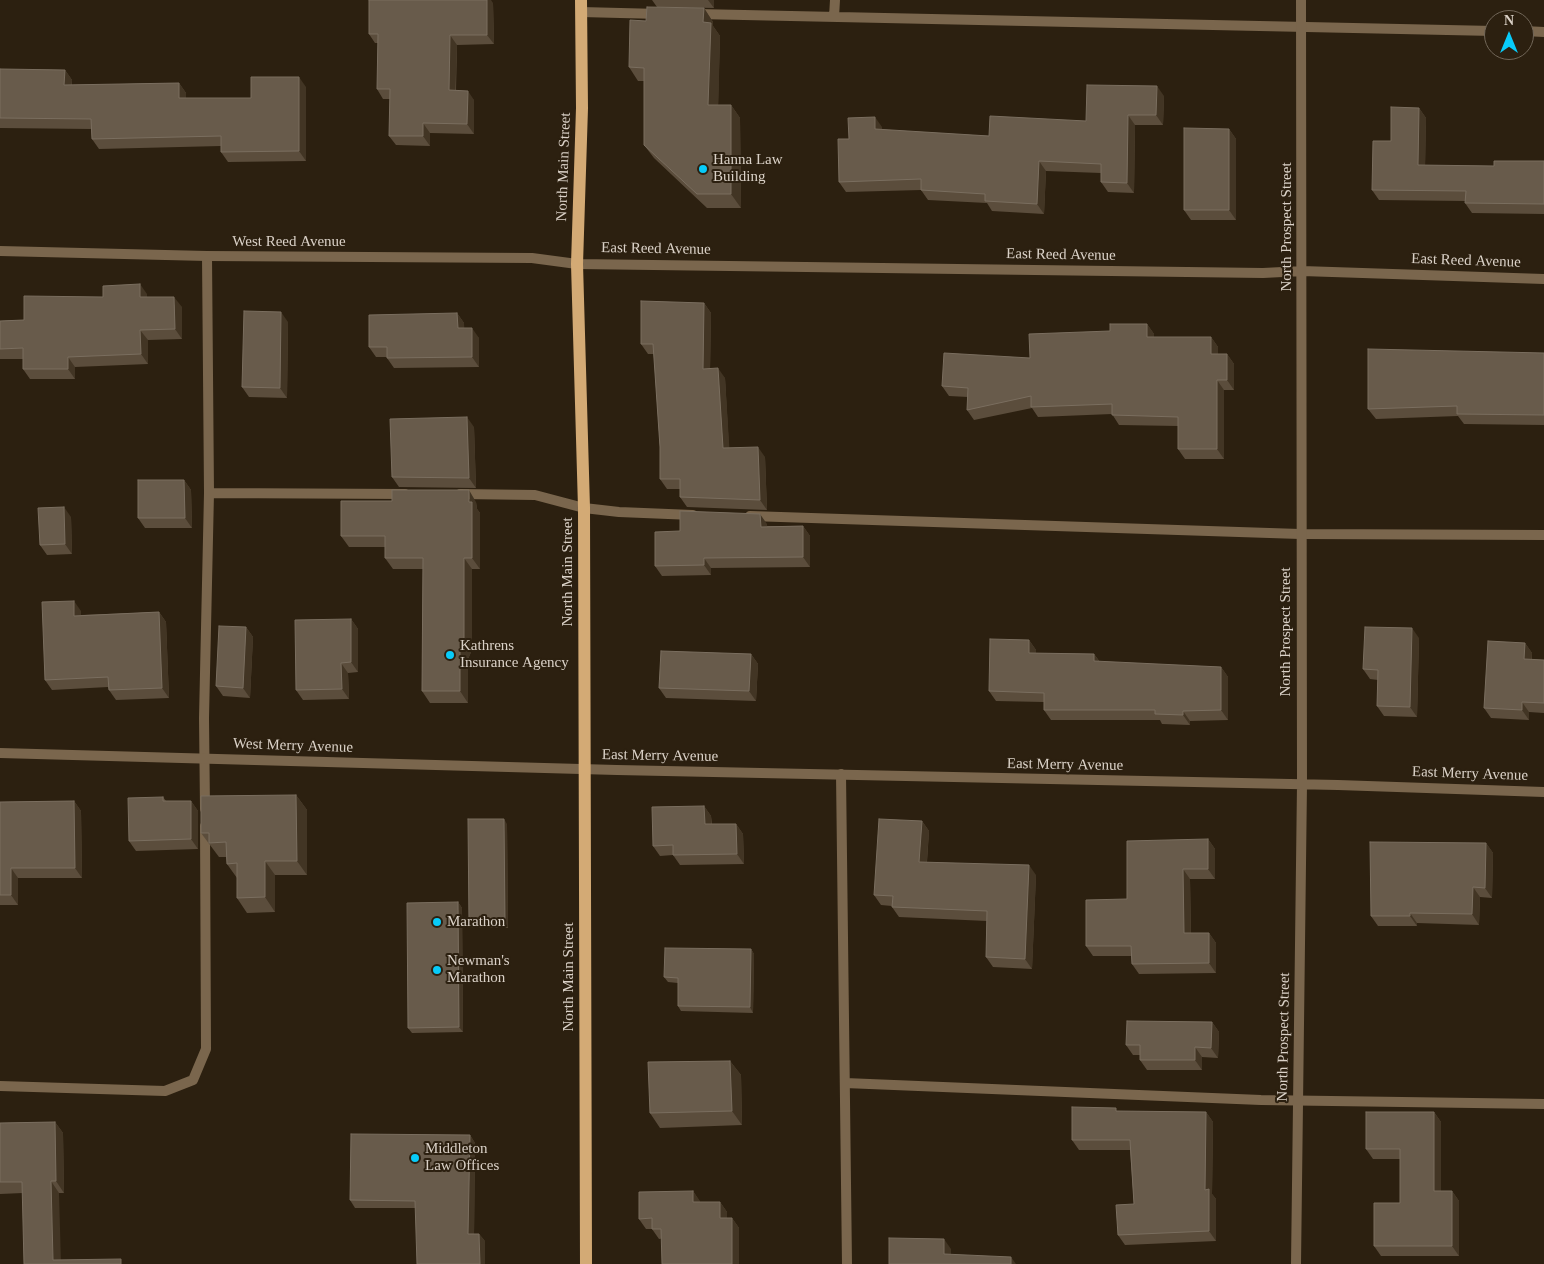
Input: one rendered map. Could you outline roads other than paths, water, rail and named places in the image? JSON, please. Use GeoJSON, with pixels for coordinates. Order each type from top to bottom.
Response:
{"type":"FeatureCollection","features":[{"type":"Feature","properties":{"kind":"main road","name":"North Main Street"},"geometry":{"type":"LineString","coordinates":[[581,6],[582,108],[577,264],[584,508],[586,1264]]}},
{"type":"Feature","properties":{"kind":"street"},"geometry":{"type":"LineString","coordinates":[[834,0],[834,17]]}},
{"type":"Feature","properties":{"kind":"street","name":"North Prospect Street"},"geometry":{"type":"LineString","coordinates":[[1296,1264],[1302,784],[1300,534],[1302,271],[1301,0]]}},
{"type":"Feature","properties":{"kind":"street"},"geometry":{"type":"LineString","coordinates":[[581,6],[668,14]]}},
{"type":"Feature","properties":{"kind":"street"},"geometry":{"type":"LineString","coordinates":[[687,14],[1484,31]]}},
{"type":"Feature","properties":{"kind":"street","name":"West Reed Avenue"},"geometry":{"type":"LineString","coordinates":[[0,251],[207,256],[532,258],[577,264]]}},
{"type":"Feature","properties":{"kind":"street"},"geometry":{"type":"LineString","coordinates":[[0,1086],[164,1091],[193,1080],[206,1049],[204,758],[209,493],[207,256]]}},
{"type":"Feature","properties":{"kind":"street","name":"East Reed Avenue"},"geometry":{"type":"LineString","coordinates":[[577,264],[1263,273],[1302,271],[1544,279]]}},
{"type":"Feature","properties":{"kind":"street"},"geometry":{"type":"LineString","coordinates":[[209,493],[417,494]]}},
{"type":"Feature","properties":{"kind":"street"},"geometry":{"type":"LineString","coordinates":[[446,494],[535,495],[584,508],[620,512],[708,515]]}},
{"type":"Feature","properties":{"kind":"street"},"geometry":{"type":"LineString","coordinates":[[738,516],[1300,534],[1544,534]]}},
{"type":"Feature","properties":{"kind":"street","name":"West Merry Avenue"},"geometry":{"type":"LineString","coordinates":[[0,753],[585,769]]}},
{"type":"Feature","properties":{"kind":"street","name":"East Merry Avenue"},"geometry":{"type":"LineString","coordinates":[[585,769],[1302,784],[1544,792]]}},
{"type":"Feature","properties":{"kind":"street"},"geometry":{"type":"LineString","coordinates":[[841,774],[847,1264]]}},
{"type":"Feature","properties":{"kind":"street"},"geometry":{"type":"LineString","coordinates":[[845,1083],[1298,1100],[1544,1104]]}},
{"type":"Feature","properties":{"kind":"place","name":"Hanna Law Building"},"geometry":{"type":"Point","coordinates":[703,169]}},
{"type":"Feature","properties":{"kind":"place","name":"Kathrens Insurance Agency"},"geometry":{"type":"Point","coordinates":[450,655]}},
{"type":"Feature","properties":{"kind":"place","name":"Marathon"},"geometry":{"type":"Point","coordinates":[437,922]}},
{"type":"Feature","properties":{"kind":"place","name":"Newman's Marathon"},"geometry":{"type":"Point","coordinates":[437,970]}},
{"type":"Feature","properties":{"kind":"place","name":"Middleton Law Offices"},"geometry":{"type":"Point","coordinates":[415,1158]}}]}
